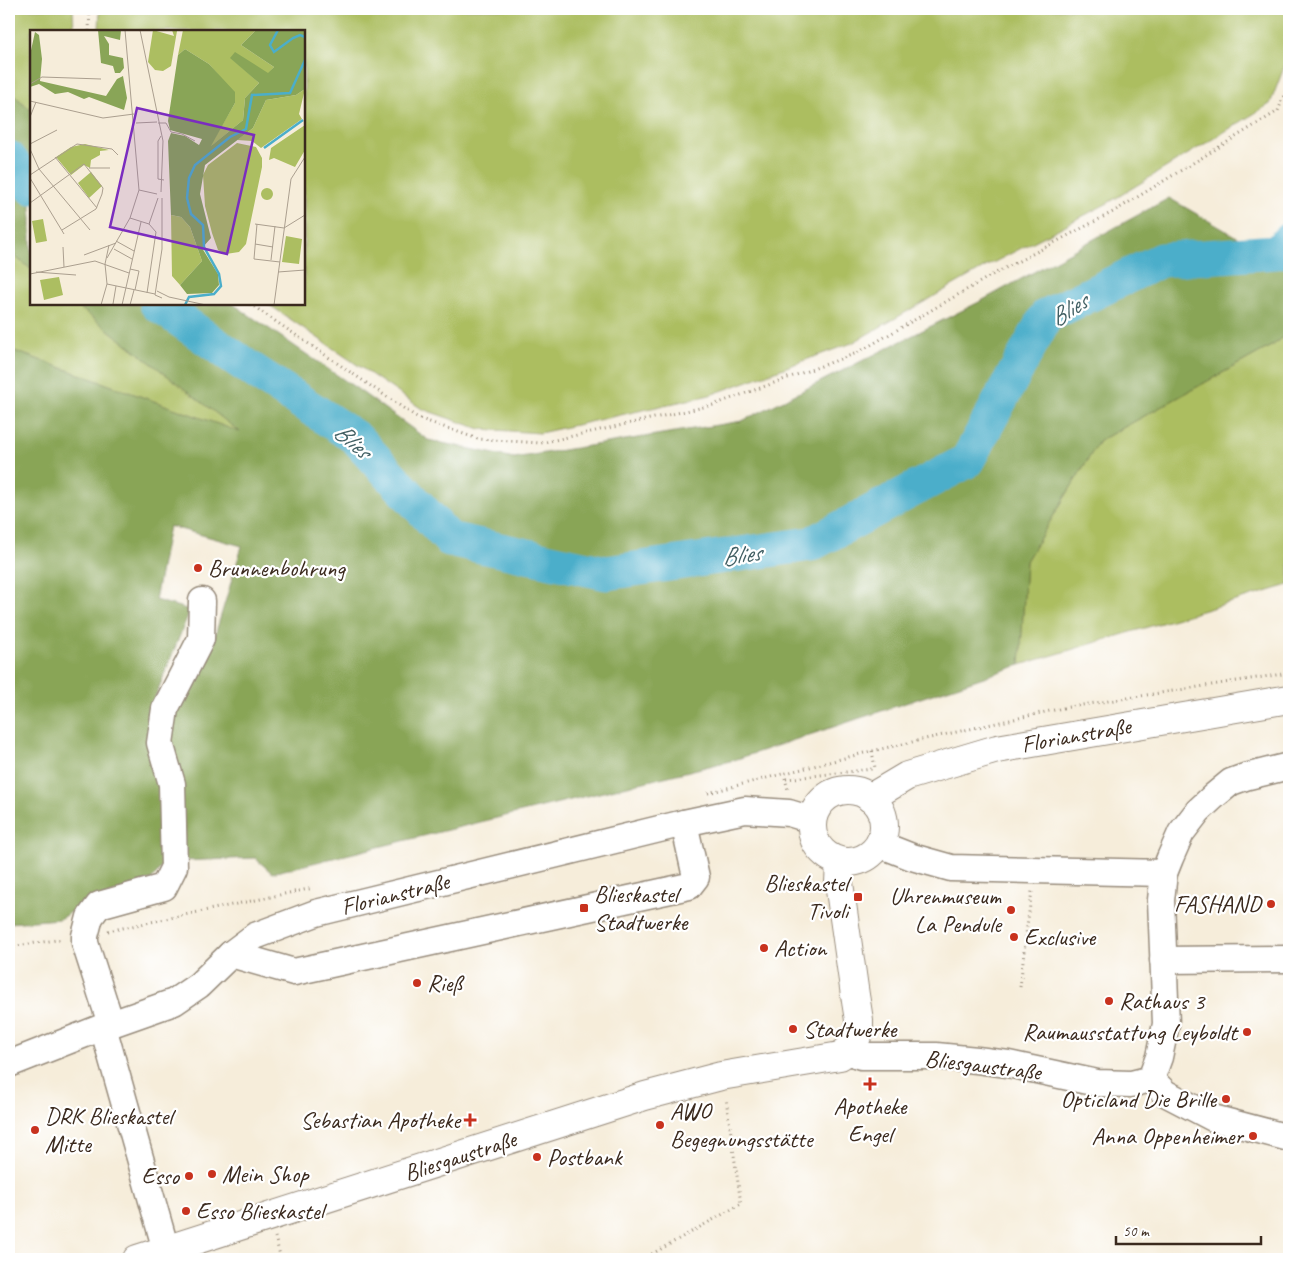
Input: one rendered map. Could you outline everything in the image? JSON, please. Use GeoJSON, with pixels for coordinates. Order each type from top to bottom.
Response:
{"type":"FeatureCollection","features":[{"type":"Feature","properties":{"kind":"main road","name":"Florianstraße"},"geometry":{"type":"LineString","coordinates":[[870,798],[907,776],[997,749],[1289,699]]}},
{"type":"Feature","properties":{"kind":"main road"},"geometry":{"type":"LineString","coordinates":[[847,790],[860,792],[870,798],[878,805],[884,824],[883,835],[872,853],[862,860],[840,862],[830,858],[821,851],[815,842],[812,820],[816,808],[824,798],[835,792],[847,790]]}},
{"type":"Feature","properties":{"kind":"main road"},"geometry":{"type":"LineString","coordinates":[[840,862],[839,883],[859,1020],[859,1032],[847,1052]]}},
{"type":"Feature","properties":{"kind":"main road"},"geometry":{"type":"LineString","coordinates":[[816,1060],[830,1047],[840,1033],[855,995]]}},
{"type":"Feature","properties":{"kind":"main road","name":"Bliesgaustraße"},"geometry":{"type":"LineString","coordinates":[[137,1259],[644,1096],[720,1076],[840,1056],[847,1052]]}},
{"type":"Feature","properties":{"kind":"street"},"geometry":{"type":"LineString","coordinates":[[166,1250],[85,944],[85,936],[90,917],[99,905],[164,887],[174,867],[172,784],[160,743],[165,709],[200,639],[202,601]]}},
{"type":"Feature","properties":{"kind":"street"},"geometry":{"type":"LineString","coordinates":[[1289,766],[1245,776],[1232,782],[1198,811],[1181,833],[1164,873],[1161,900],[1166,1024],[1159,1057],[1151,1079],[1165,1093],[1213,1118],[1289,1138]]}},
{"type":"Feature","properties":{"kind":"street","name":"Florianstraße"},"geometry":{"type":"LineString","coordinates":[[9,1064],[174,1002],[198,985],[231,954],[255,936],[316,913],[684,823],[745,810],[789,814],[812,820]]}},
{"type":"Feature","properties":{"kind":"street"},"geometry":{"type":"LineString","coordinates":[[231,954],[294,972],[689,886],[696,877],[684,823]]}},
{"type":"Feature","properties":{"kind":"street"},"geometry":{"type":"LineString","coordinates":[[879,844],[912,857],[951,868],[1164,873]]}},
{"type":"Feature","properties":{"kind":"street"},"geometry":{"type":"LineString","coordinates":[[1163,960],[1289,959]]}},
{"type":"Feature","properties":{"kind":"street","name":"Bliesgaustraße"},"geometry":{"type":"LineString","coordinates":[[847,1052],[861,1056],[936,1056],[977,1060],[1008,1064],[1097,1083],[1131,1084],[1151,1079]]}},
{"type":"Feature","properties":{"kind":"path"},"geometry":{"type":"LineString","coordinates":[[89,30],[90,9]]}},
{"type":"Feature","properties":{"kind":"path"},"geometry":{"type":"LineString","coordinates":[[251,305],[418,418],[478,439],[541,443],[713,404],[857,353],[992,275],[1114,212],[1278,111],[1289,82]]}},
{"type":"Feature","properties":{"kind":"path"},"geometry":{"type":"LineString","coordinates":[[700,795],[872,751],[1063,708],[1289,673]]}},
{"type":"Feature","properties":{"kind":"path"},"geometry":{"type":"LineString","coordinates":[[786,779],[875,769],[872,751]]}},
{"type":"Feature","properties":{"kind":"path"},"geometry":{"type":"LineString","coordinates":[[784,773],[788,790]]}},
{"type":"Feature","properties":{"kind":"path"},"geometry":{"type":"LineString","coordinates":[[9,947],[85,936],[319,887]]}},
{"type":"Feature","properties":{"kind":"path"},"geometry":{"type":"LineString","coordinates":[[1020,987],[1032,893]]}},
{"type":"Feature","properties":{"kind":"path"},"geometry":{"type":"LineString","coordinates":[[643,1259],[741,1204],[728,1107]]}},
{"type":"Feature","properties":{"kind":"green space"},"geometry":{"type":"Polygon","coordinates":[[[9,9],[73,9],[74,30],[30,30],[30,109],[9,91],[9,9]]]}},
{"type":"Feature","properties":{"kind":"green space"},"geometry":{"type":"Polygon","coordinates":[[[100,9],[1289,9],[1288,57],[1270,104],[1108,203],[987,266],[852,343],[710,395],[540,433],[480,429],[422,409],[269,305],[305,305],[305,30],[99,30],[100,9]]]}},
{"type":"Feature","properties":{"kind":"green space"},"geometry":{"type":"Polygon","coordinates":[[[9,91],[30,109],[30,268],[9,252],[9,91]]]}},
{"type":"Feature","properties":{"kind":"green space"},"geometry":{"type":"Polygon","coordinates":[[[1169,198],[1289,267],[1289,333],[1273,345],[1099,441],[1026,561],[1020,665],[734,760],[272,873],[255,858],[181,861],[171,735],[176,707],[212,645],[242,546],[169,526],[155,600],[190,610],[154,700],[151,739],[166,785],[166,861],[152,879],[89,902],[59,919],[9,923],[9,349],[240,432],[76,305],[234,305],[428,440],[514,458],[742,421],[981,301],[1169,198]]]}},
{"type":"Feature","properties":{"kind":"green space"},"geometry":{"type":"Polygon","coordinates":[[[9,252],[30,268],[30,305],[76,305],[242,433],[9,349],[9,252]]]}},
{"type":"Feature","properties":{"kind":"green space"},"geometry":{"type":"Polygon","coordinates":[[[1289,333],[1289,585],[1020,665],[1026,561],[1099,441],[1273,345],[1289,333]]]}},
{"type":"Feature","properties":{"kind":"waterway","name":"Blies"},"geometry":{"type":"LineString","coordinates":[[9,158],[30,186]]}},
{"type":"Feature","properties":{"kind":"waterway","name":"Blies"},"geometry":{"type":"LineString","coordinates":[[158,305],[356,438],[449,539],[606,573],[811,544],[967,461],[1046,316],[1161,260],[1277,252],[1289,240]]}},
{"type":"Feature","properties":{"kind":"place","name":"Brunnenbohrung"},"geometry":{"type":"Point","coordinates":[198,568]}},
{"type":"Feature","properties":{"kind":"place","name":"Blieskastel Tivoli"},"geometry":{"type":"Point","coordinates":[858,897]}},
{"type":"Feature","properties":{"kind":"place","name":"FASHAND"},"geometry":{"type":"Point","coordinates":[1271,904]}},
{"type":"Feature","properties":{"kind":"place","name":"Blieskastel Stadtwerke"},"geometry":{"type":"Point","coordinates":[584,908]}},
{"type":"Feature","properties":{"kind":"place","name":"Uhrenmuseum La Pendule"},"geometry":{"type":"Point","coordinates":[1011,910]}},
{"type":"Feature","properties":{"kind":"place","name":"Exclusive"},"geometry":{"type":"Point","coordinates":[1014,937]}},
{"type":"Feature","properties":{"kind":"place","name":"Action"},"geometry":{"type":"Point","coordinates":[764,948]}},
{"type":"Feature","properties":{"kind":"place","name":"Rieß"},"geometry":{"type":"Point","coordinates":[417,983]}},
{"type":"Feature","properties":{"kind":"place","name":"Rathaus 3"},"geometry":{"type":"Point","coordinates":[1109,1001]}},
{"type":"Feature","properties":{"kind":"place","name":"Stadtwerke"},"geometry":{"type":"Point","coordinates":[793,1029]}},
{"type":"Feature","properties":{"kind":"place","name":"Raumausstattung Leyboldt"},"geometry":{"type":"Point","coordinates":[1247,1032]}},
{"type":"Feature","properties":{"kind":"place","name":"Apotheke Engel"},"geometry":{"type":"Point","coordinates":[870,1084]}},
{"type":"Feature","properties":{"kind":"place","name":"Opticland Die Brille"},"geometry":{"type":"Point","coordinates":[1226,1099]}},
{"type":"Feature","properties":{"kind":"place","name":"Sebastian Apotheke"},"geometry":{"type":"Point","coordinates":[470,1120]}},
{"type":"Feature","properties":{"kind":"place","name":"AWO Begegnungsstätte"},"geometry":{"type":"Point","coordinates":[660,1125]}},
{"type":"Feature","properties":{"kind":"place","name":"DRK Blieskastel Mitte"},"geometry":{"type":"Point","coordinates":[35,1130]}},
{"type":"Feature","properties":{"kind":"place","name":"Anna Oppenheimer"},"geometry":{"type":"Point","coordinates":[1253,1136]}},
{"type":"Feature","properties":{"kind":"place","name":"Postbank"},"geometry":{"type":"Point","coordinates":[537,1157]}},
{"type":"Feature","properties":{"kind":"place","name":"Mein Shop"},"geometry":{"type":"Point","coordinates":[212,1174]}},
{"type":"Feature","properties":{"kind":"place","name":"Esso"},"geometry":{"type":"Point","coordinates":[189,1176]}},
{"type":"Feature","properties":{"kind":"place","name":"Esso Blieskastel"},"geometry":{"type":"Point","coordinates":[186,1211]}}]}
